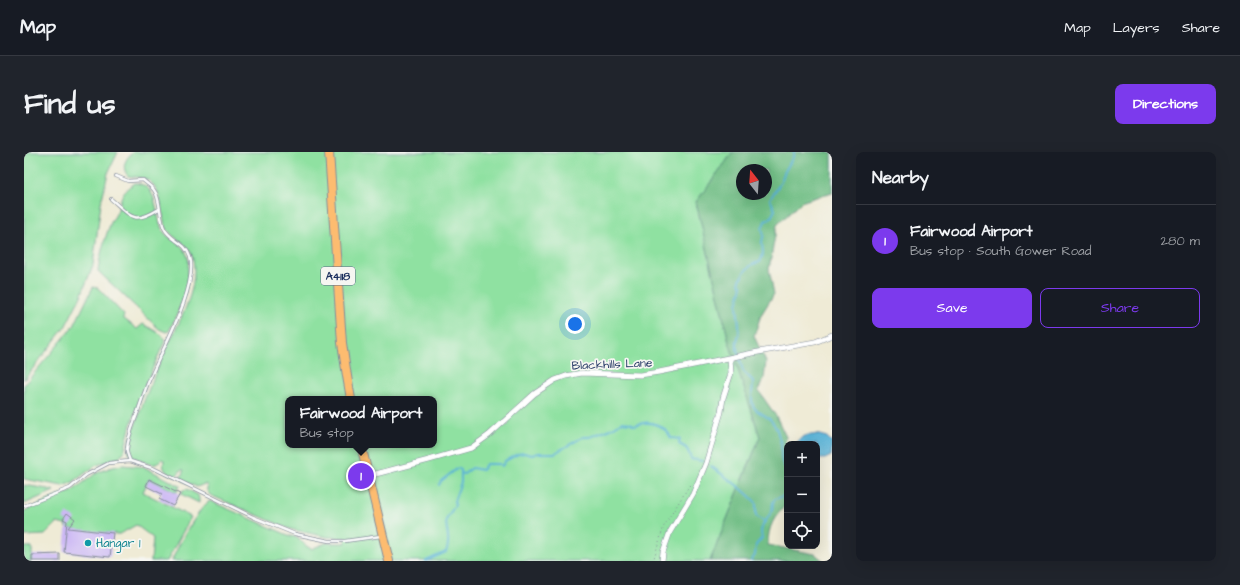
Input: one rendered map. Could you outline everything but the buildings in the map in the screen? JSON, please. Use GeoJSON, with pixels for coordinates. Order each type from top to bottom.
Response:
{"type":"FeatureCollection","features":[{"type":"Feature","properties":{"kind":"main road","name":"A4118"},"geometry":{"type":"LineString","coordinates":[[329,152],[342,343],[350,396]]}},
{"type":"Feature","properties":{"kind":"main road"},"geometry":{"type":"LineString","coordinates":[[362,448],[384,535],[389,561]]}},
{"type":"Feature","properties":{"kind":"street","name":"Blackhills Lane"},"geometry":{"type":"LineString","coordinates":[[368,476],[471,448],[489,435],[534,394],[555,380],[566,376],[582,373],[640,375],[815,342],[832,335]]}},
{"type":"Feature","properties":{"kind":"street"},"geometry":{"type":"LineString","coordinates":[[662,561],[663,552],[670,532],[692,494],[706,463],[722,412],[722,398],[731,373],[733,357]]}},
{"type":"Feature","properties":{"kind":"lane"},"geometry":{"type":"LineString","coordinates":[[116,176],[128,181],[143,180],[155,191],[164,228],[168,234],[186,248],[190,258],[191,269],[190,284],[172,331],[151,375],[134,421],[126,450],[130,461]]}},
{"type":"Feature","properties":{"kind":"lane"},"geometry":{"type":"LineString","coordinates":[[111,199],[137,219],[146,217],[159,209]]}},
{"type":"Feature","properties":{"kind":"lane"},"geometry":{"type":"LineString","coordinates":[[24,506],[70,488],[86,475],[109,463],[130,461],[155,469],[253,517],[295,534],[329,541],[345,541],[384,535]]}},
{"type":"Feature","properties":{"kind":"path"},"geometry":{"type":"LineString","coordinates":[[653,561],[664,526],[691,483]]}},
{"type":"Feature","properties":{"kind":"green space"},"geometry":{"type":"Polygon","coordinates":[[[27,152],[118,152],[108,173],[101,203],[93,265],[81,296],[65,327],[24,380],[24,161],[27,152]]]}},
{"type":"Feature","properties":{"kind":"green space"},"geometry":{"type":"Polygon","coordinates":[[[133,152],[733,152],[696,202],[729,342],[760,437],[710,561],[172,561],[195,518],[210,501],[298,538],[311,549],[326,543],[346,543],[345,538],[327,537],[290,529],[210,495],[207,491],[207,485],[204,484],[197,487],[182,480],[181,477],[184,470],[181,470],[176,476],[170,474],[164,469],[164,460],[161,459],[156,464],[150,464],[129,453],[132,434],[145,399],[164,353],[186,308],[193,284],[194,271],[193,259],[188,248],[171,234],[165,225],[160,199],[155,187],[146,179],[128,176],[124,166],[126,160],[133,152]]]}},
{"type":"Feature","properties":{"kind":"green space"},"geometry":{"type":"Polygon","coordinates":[[[733,152],[832,152],[832,192],[801,202],[777,225],[769,269],[774,294],[761,315],[754,336],[766,362],[764,379],[758,390],[776,416],[786,437],[786,441],[784,441],[784,507],[773,522],[769,532],[768,545],[815,554],[824,561],[710,561],[760,437],[729,342],[696,202],[733,152]]]}},
{"type":"Feature","properties":{"kind":"green space"},"geometry":{"type":"Polygon","coordinates":[[[135,183],[143,185],[152,194],[164,233],[183,248],[188,259],[188,278],[185,294],[173,324],[169,331],[166,332],[159,329],[98,271],[106,236],[110,224],[118,209],[123,193],[135,183]]]}},
{"type":"Feature","properties":{"kind":"green space"},"geometry":{"type":"Polygon","coordinates":[[[93,287],[98,288],[124,315],[123,318],[137,329],[143,324],[162,335],[165,341],[146,383],[131,424],[124,452],[119,458],[95,466],[73,482],[63,486],[24,479],[24,385],[74,326],[93,287]]]}},
{"type":"Feature","properties":{"kind":"green space"},"geometry":{"type":"Polygon","coordinates":[[[122,465],[144,467],[180,486],[173,499],[176,492],[149,479],[143,492],[191,517],[167,561],[151,561],[153,538],[136,525],[120,534],[116,534],[66,528],[65,525],[57,523],[45,535],[24,536],[24,511],[60,495],[71,492],[95,474],[109,468],[122,465]]]}},
{"type":"Feature","properties":{"kind":"green space"},"geometry":{"type":"Polygon","coordinates":[[[24,485],[53,490],[54,491],[24,504],[24,485]]]}},
{"type":"Feature","properties":{"kind":"green space"},"geometry":{"type":"Polygon","coordinates":[[[187,489],[198,495],[199,503],[181,494],[183,490],[187,489]]]}},
{"type":"Feature","properties":{"kind":"green space"},"geometry":{"type":"Polygon","coordinates":[[[24,547],[32,547],[32,561],[24,561],[24,547]]]}},
{"type":"Feature","properties":{"kind":"water"},"geometry":{"type":"Polygon","coordinates":[[[816,434],[827,437],[832,442],[831,456],[825,459],[820,459],[820,441],[798,441],[807,435],[816,434]]]}},
{"type":"Feature","properties":{"kind":"waterway"},"geometry":{"type":"LineString","coordinates":[[784,466],[781,456],[781,445],[774,424],[768,417],[755,409],[752,403],[753,381],[743,371],[737,349],[739,334],[737,305],[742,286],[739,283],[742,276],[750,266],[760,262],[762,259],[762,242],[764,234],[762,229],[765,221],[770,219],[775,210],[770,199],[781,182],[794,152]]}},
{"type":"Feature","properties":{"kind":"waterway"},"geometry":{"type":"LineString","coordinates":[[439,485],[441,481],[458,468],[461,470],[461,473],[464,474],[472,468],[482,470],[486,464],[499,464],[502,466],[505,461],[518,454],[524,453],[532,455],[538,453],[555,453],[583,437],[590,437],[611,429],[622,422],[631,423],[634,425],[642,423],[656,424],[663,428],[671,438],[680,439],[679,444],[687,449],[691,459],[702,461]]}},
{"type":"Feature","properties":{"kind":"waterway"},"geometry":{"type":"LineString","coordinates":[[711,466],[740,488],[756,503],[756,516],[765,522]]}},
{"type":"Feature","properties":{"kind":"waterway"},"geometry":{"type":"LineString","coordinates":[[426,561],[446,552],[448,540],[446,520],[455,505],[454,501],[461,482],[461,473]]}},
{"type":"Feature","properties":{"kind":"waterway"},"geometry":{"type":"LineString","coordinates":[[751,561],[755,555],[756,545],[762,538],[762,526],[772,510],[773,501],[784,496]]}},
{"type":"Feature","properties":{"kind":"place","name":"Fairwood Airport"},"geometry":{"type":"Point","coordinates":[361,476]}},
{"type":"Feature","properties":{"kind":"place","name":"Hangar 1"},"geometry":{"type":"Point","coordinates":[88,543]}}]}
